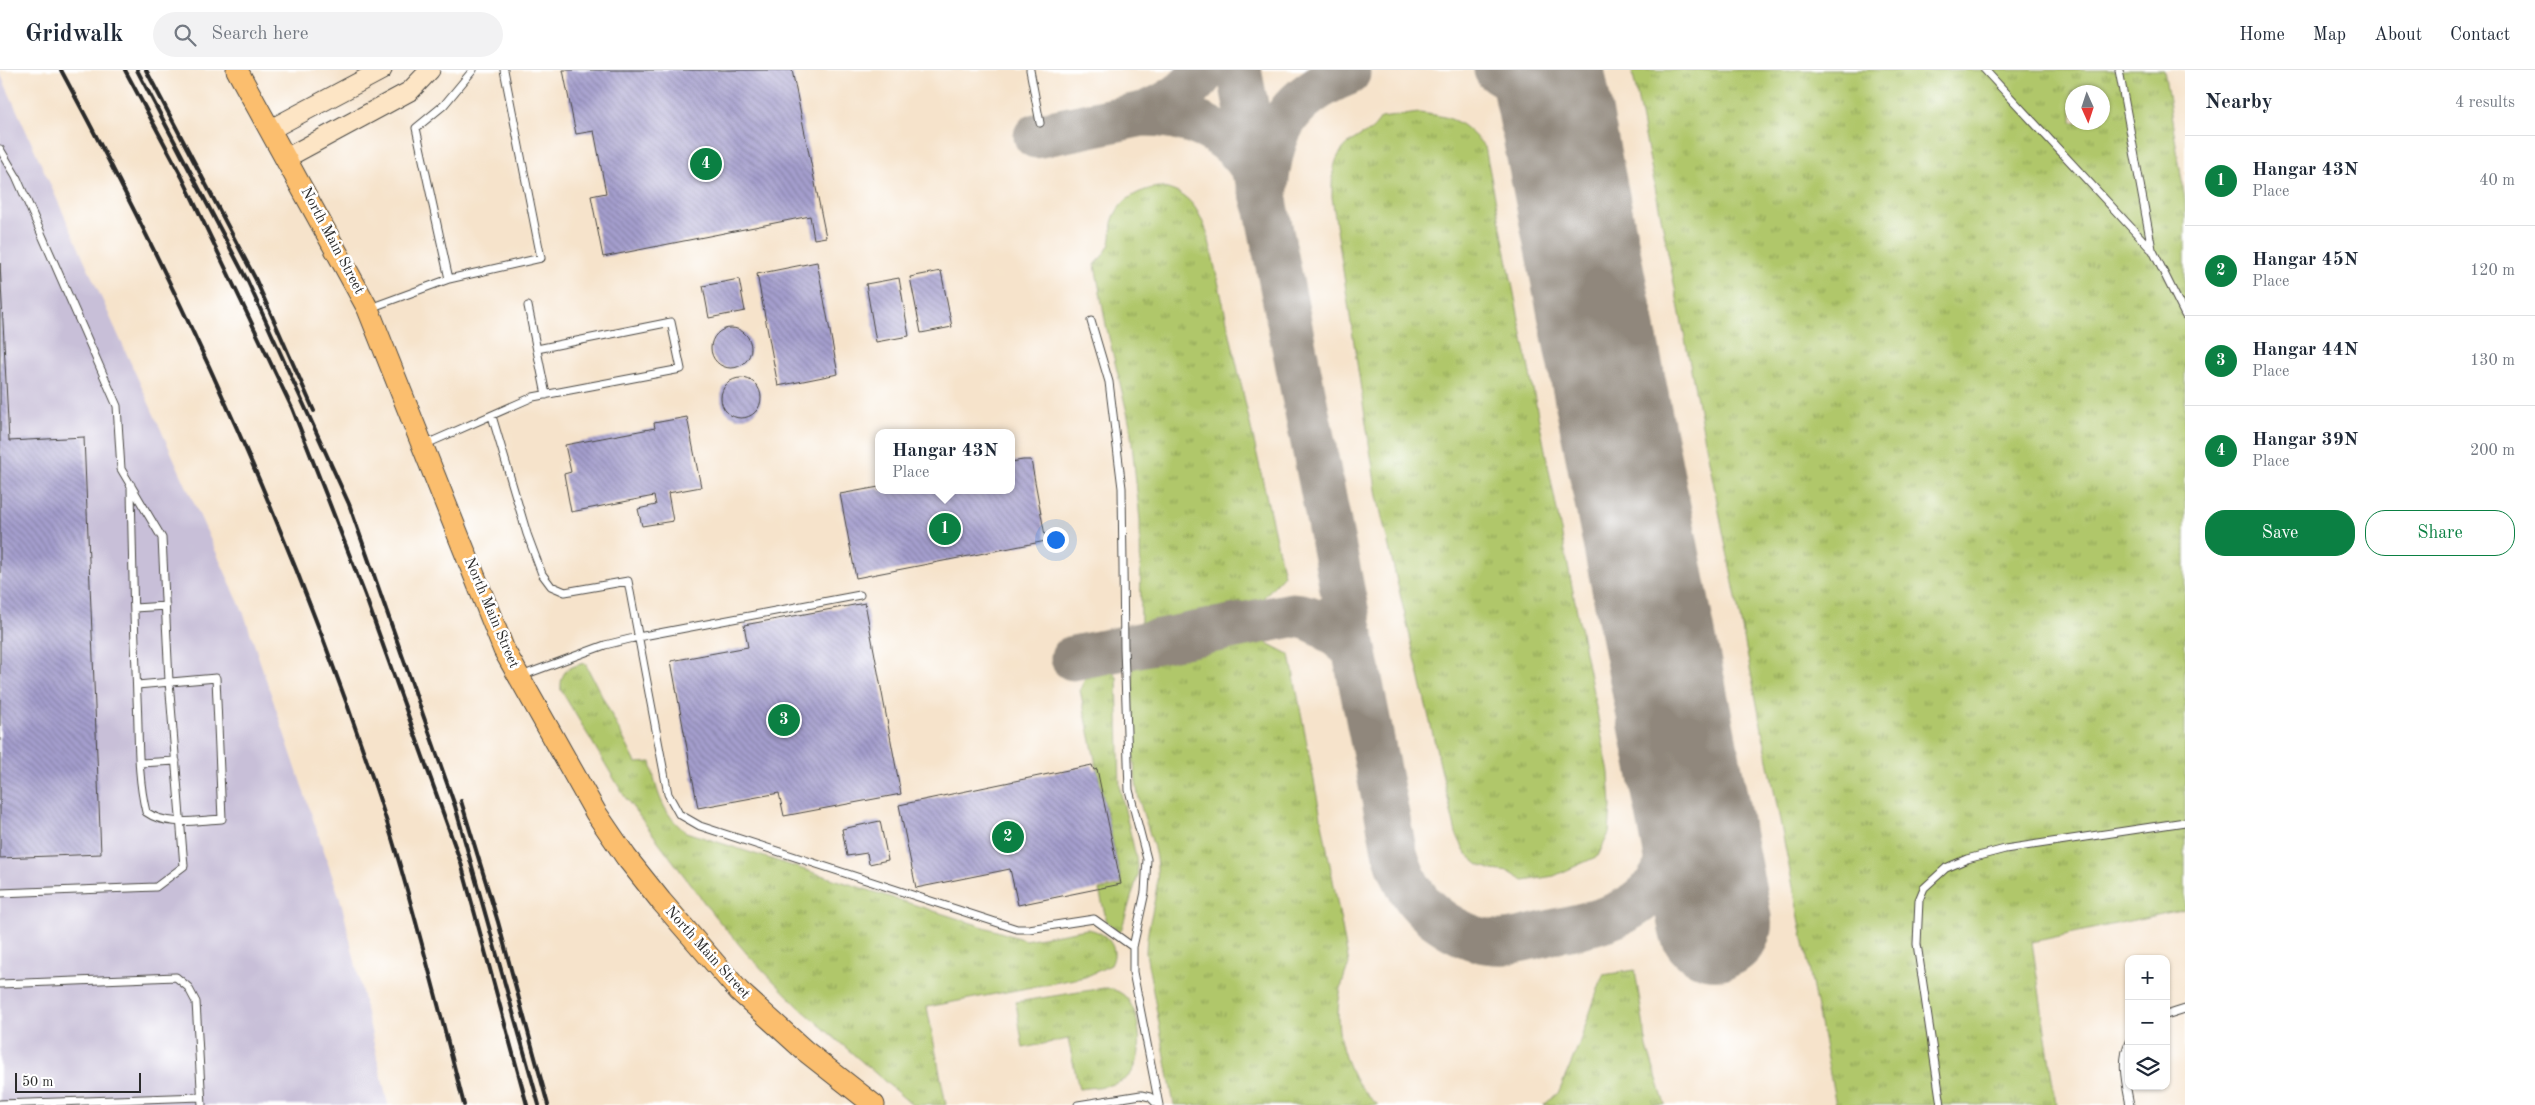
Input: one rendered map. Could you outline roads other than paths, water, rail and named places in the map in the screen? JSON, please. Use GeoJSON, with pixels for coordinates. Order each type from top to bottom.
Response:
{"type":"FeatureCollection","features":[{"type":"Feature","properties":{"kind":"main road","name":"North Main Street"},"geometry":{"type":"LineString","coordinates":[[237,70],[368,308],[504,650],[596,814],[626,857],[739,991],[804,1050],[874,1105]]}},
{"type":"Feature","properties":{"kind":"main road"},"geometry":{"type":"LineString","coordinates":[[271,130],[382,70]]}},
{"type":"Feature","properties":{"kind":"main road"},"geometry":{"type":"LineString","coordinates":[[286,158],[410,91],[430,70]]}},
{"type":"Feature","properties":{"kind":"lane"},"geometry":{"type":"LineString","coordinates":[[449,279],[416,128],[444,105],[473,70]]}},
{"type":"Feature","properties":{"kind":"lane"},"geometry":{"type":"LineString","coordinates":[[368,308],[449,279],[541,258],[504,70]]}},
{"type":"Feature","properties":{"kind":"lane"},"geometry":{"type":"LineString","coordinates":[[1030,70],[1040,123]]}},
{"type":"Feature","properties":{"kind":"lane"},"geometry":{"type":"LineString","coordinates":[[1985,70],[2152,250],[2185,315]]}},
{"type":"Feature","properties":{"kind":"lane"},"geometry":{"type":"LineString","coordinates":[[2120,70],[2152,250]]}},
{"type":"Feature","properties":{"kind":"lane"},"geometry":{"type":"LineString","coordinates":[[0,149],[16,176],[117,406],[121,469],[162,538],[170,681],[184,866],[156,887],[0,893]]}},
{"type":"Feature","properties":{"kind":"lane"},"geometry":{"type":"LineString","coordinates":[[528,306],[546,395]]}},
{"type":"Feature","properties":{"kind":"lane"},"geometry":{"type":"LineString","coordinates":[[1090,321],[1109,382],[1121,480],[1129,790],[1147,860],[1146,892],[1133,947],[1133,972],[1158,1105]]}},
{"type":"Feature","properties":{"kind":"lane"},"geometry":{"type":"LineString","coordinates":[[423,445],[533,398],[681,369],[671,322],[537,350]]}},
{"type":"Feature","properties":{"kind":"lane"},"geometry":{"type":"LineString","coordinates":[[492,416],[528,539],[546,581],[558,590],[565,592],[628,581],[668,794],[679,814],[690,822],[1017,929],[1029,929],[1094,919],[1133,947]]}},
{"type":"Feature","properties":{"kind":"lane"},"geometry":{"type":"LineString","coordinates":[[131,485],[134,608],[137,686],[140,763],[146,812],[154,818],[167,821],[222,818],[216,678],[170,681],[137,686]]}},
{"type":"Feature","properties":{"kind":"lane"},"geometry":{"type":"LineString","coordinates":[[518,677],[605,645],[638,636],[860,595]]}},
{"type":"Feature","properties":{"kind":"lane"},"geometry":{"type":"LineString","coordinates":[[134,608],[166,606]]}},
{"type":"Feature","properties":{"kind":"lane"},"geometry":{"type":"LineString","coordinates":[[140,763],[176,761]]}},
{"type":"Feature","properties":{"kind":"lane"},"geometry":{"type":"LineString","coordinates":[[1941,1105],[1917,944],[1919,900],[1924,888],[1946,868],[1967,859],[2005,849],[2185,822]]}},
{"type":"Feature","properties":{"kind":"lane"},"geometry":{"type":"LineString","coordinates":[[0,984],[176,977],[188,986],[196,1002],[202,1105]]}},
{"type":"Feature","properties":{"kind":"lane"},"geometry":{"type":"LineString","coordinates":[[2170,1014],[2185,1010]]}},
{"type":"Feature","properties":{"kind":"lane"},"geometry":{"type":"LineString","coordinates":[[2128,1045],[2124,1066],[2130,1105]]}},
{"type":"Feature","properties":{"kind":"lane"},"geometry":{"type":"LineString","coordinates":[[1078,1105],[1142,1095],[1150,1098],[1158,1105]]}},
{"type":"Feature","properties":{"kind":"lane"},"geometry":{"type":"LineString","coordinates":[[0,1104],[201,1096]]}},
{"type":"Feature","properties":{"kind":"railway"},"geometry":{"type":"LineString","coordinates":[[61,70],[156,255],[201,349],[285,541],[323,638],[391,835],[420,936],[464,1105]]}},
{"type":"Feature","properties":{"kind":"railway"},"geometry":{"type":"LineString","coordinates":[[125,70],[182,177],[292,408],[327,497],[365,595],[461,863],[527,1105]]}},
{"type":"Feature","properties":{"kind":"railway"},"geometry":{"type":"LineString","coordinates":[[137,70],[248,282],[349,504],[455,806],[539,1105]]}},
{"type":"Feature","properties":{"kind":"railway"},"geometry":{"type":"LineString","coordinates":[[146,70],[255,278],[314,411]]}},
{"type":"Feature","properties":{"kind":"railway"},"geometry":{"type":"LineString","coordinates":[[461,801],[498,922],[548,1105]]}},
{"type":"Feature","properties":{"kind":"place","name":"Hangar 39N"},"geometry":{"type":"Point","coordinates":[706,164]}},
{"type":"Feature","properties":{"kind":"place","name":"Hangar 43N"},"geometry":{"type":"Point","coordinates":[945,529]}},
{"type":"Feature","properties":{"kind":"place","name":"Hangar 44N"},"geometry":{"type":"Point","coordinates":[784,720]}},
{"type":"Feature","properties":{"kind":"place","name":"Hangar 45N"},"geometry":{"type":"Point","coordinates":[1008,837]}}]}
